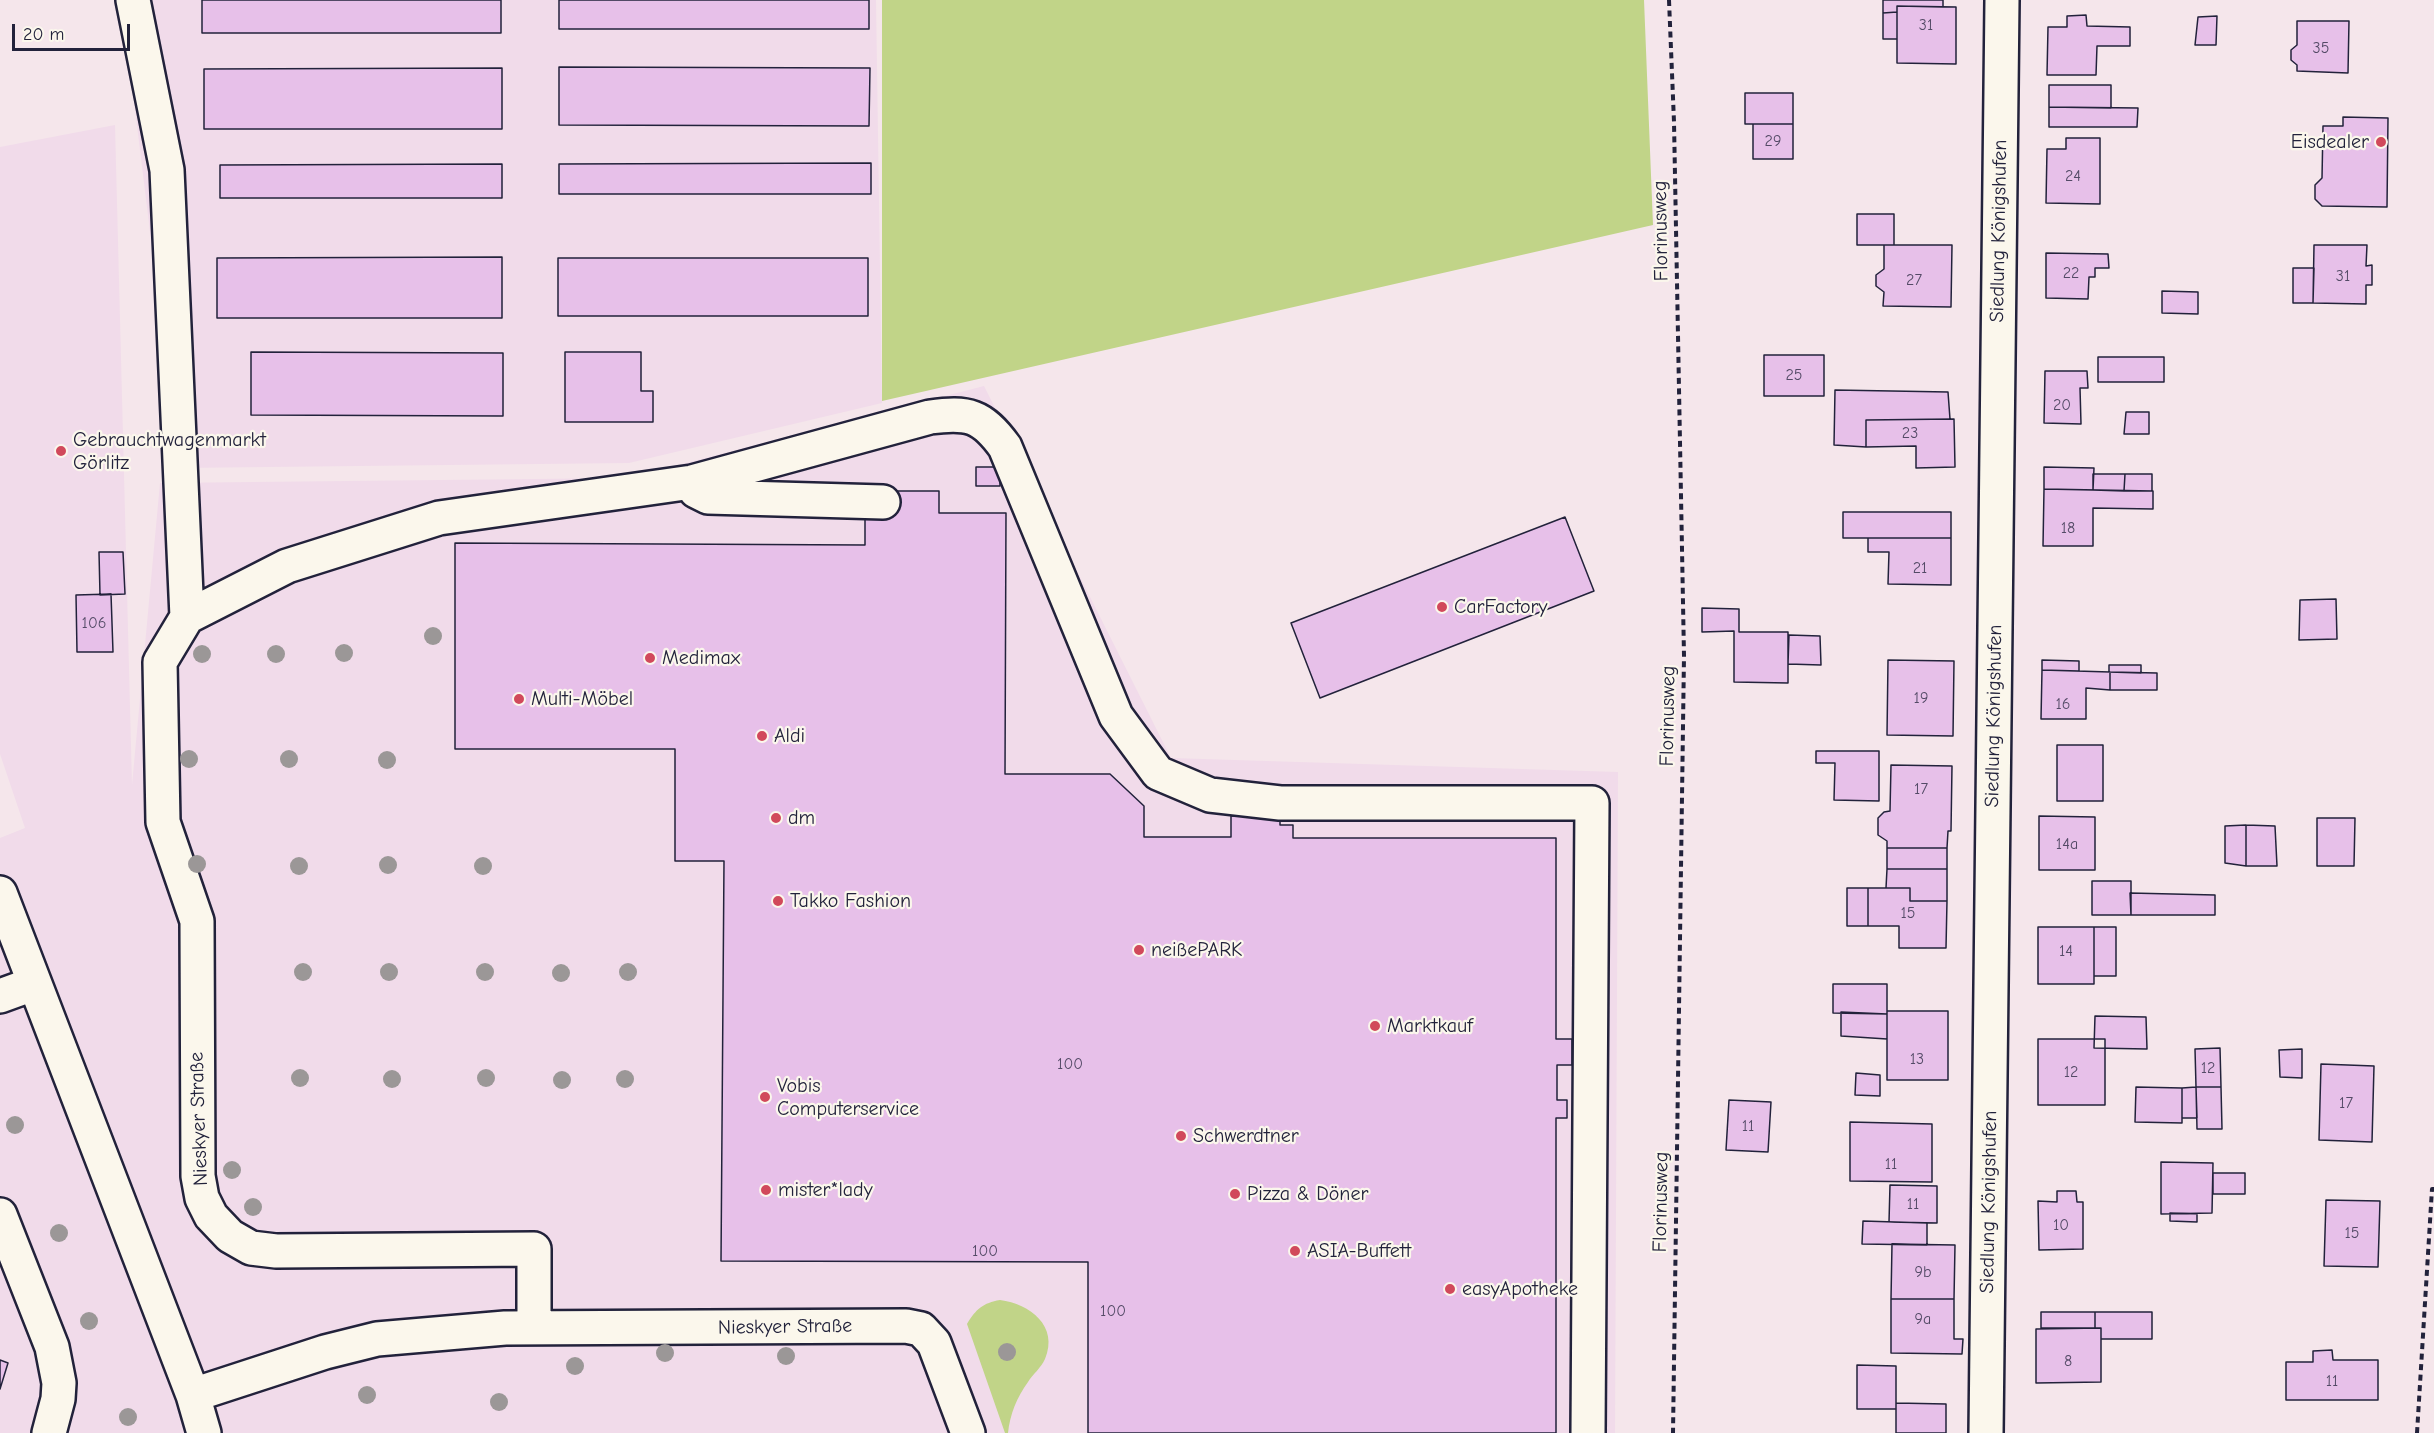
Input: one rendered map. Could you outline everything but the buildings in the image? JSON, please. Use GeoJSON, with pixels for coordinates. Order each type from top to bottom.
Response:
{"type":"FeatureCollection","features":[{"type":"Feature","properties":{"kind":"street"},"geometry":{"type":"LineString","coordinates":[[133,0],[167,170],[187,617],[287,566],[439,518],[692,482],[930,417],[953,414],[976,417],[992,429],[1005,447],[1116,716],[1158,773],[1210,795],[1280,803],[1592,802],[1588,1433]]}},
{"type":"Feature","properties":{"kind":"street","name":"Siedlung Königshufen"},"geometry":{"type":"LineString","coordinates":[[1986,1433],[2002,0]]}},
{"type":"Feature","properties":{"kind":"street"},"geometry":{"type":"LineString","coordinates":[[692,482],[696,491],[708,497],[883,502]]}},
{"type":"Feature","properties":{"kind":"street","name":"Nieskyer Straße"},"geometry":{"type":"LineString","coordinates":[[187,617],[160,662],[162,822],[197,921],[197,1134],[198,1176],[202,1198],[211,1216],[230,1236],[251,1248],[276,1251],[534,1249],[534,1328]]}},
{"type":"Feature","properties":{"kind":"street"},"geometry":{"type":"LineString","coordinates":[[0,893],[33,984],[193,1395],[204,1433]]}},
{"type":"Feature","properties":{"kind":"street"},"geometry":{"type":"LineString","coordinates":[[0,996],[33,984]]}},
{"type":"Feature","properties":{"kind":"street"},"geometry":{"type":"LineString","coordinates":[[0,1215],[52,1347],[59,1383],[58,1399],[49,1433]]}},
{"type":"Feature","properties":{"kind":"street","name":"Nieskyer Straße"},"geometry":{"type":"LineString","coordinates":[[193,1395],[325,1352],[377,1339],[505,1328],[906,1326],[921,1329],[934,1343],[968,1433]]}},
{"type":"Feature","properties":{"kind":"path","name":"Florinusweg"},"geometry":{"type":"LineString","coordinates":[[1669,0],[1674,134],[1684,656],[1673,1433]]}},
{"type":"Feature","properties":{"kind":"path"},"geometry":{"type":"LineString","coordinates":[[2417,1433],[2432,1189],[2434,1189]]}},
{"type":"Feature","properties":{"kind":"shaded area"},"geometry":{"type":"Polygon","coordinates":[[[118,0],[876,0],[882,403],[629,463],[179,468],[133,93],[118,0]]]}},
{"type":"Feature","properties":{"kind":"shaded area"},"geometry":{"type":"Polygon","coordinates":[[[115,125],[132,785],[160,483],[628,478],[984,386],[1171,758],[1618,772],[1615,1433],[0,1433],[0,838],[25,828],[0,754],[0,147],[115,125]]]}},
{"type":"Feature","properties":{"kind":"green space"},"geometry":{"type":"Polygon","coordinates":[[[882,0],[1644,0],[1653,225],[882,401],[882,0]]]}},
{"type":"Feature","properties":{"kind":"green space"},"geometry":{"type":"Polygon","coordinates":[[[1000,1300],[1022,1306],[1031,1312],[1045,1327],[1048,1336],[1045,1359],[1017,1400],[1008,1433],[1005,1433],[967,1324],[980,1308],[1000,1300]]]}},
{"type":"Feature","properties":{"kind":"place","name":"Eisdealer"},"geometry":{"type":"Point","coordinates":[2381,142]}},
{"type":"Feature","properties":{"kind":"place","name":"Gebrauchtwagenmarkt Görlitz"},"geometry":{"type":"Point","coordinates":[61,451]}},
{"type":"Feature","properties":{"kind":"place","name":"CarFactory"},"geometry":{"type":"Point","coordinates":[1442,607]}},
{"type":"Feature","properties":{"kind":"place","name":"Medimax"},"geometry":{"type":"Point","coordinates":[650,658]}},
{"type":"Feature","properties":{"kind":"place","name":"Multi-Möbel"},"geometry":{"type":"Point","coordinates":[519,699]}},
{"type":"Feature","properties":{"kind":"place","name":"Aldi"},"geometry":{"type":"Point","coordinates":[762,736]}},
{"type":"Feature","properties":{"kind":"place","name":"dm"},"geometry":{"type":"Point","coordinates":[776,818]}},
{"type":"Feature","properties":{"kind":"place","name":"Takko Fashion"},"geometry":{"type":"Point","coordinates":[778,901]}},
{"type":"Feature","properties":{"kind":"place","name":"neißePARK"},"geometry":{"type":"Point","coordinates":[1139,950]}},
{"type":"Feature","properties":{"kind":"place","name":"Marktkauf"},"geometry":{"type":"Point","coordinates":[1375,1026]}},
{"type":"Feature","properties":{"kind":"place","name":"Vobis Computerservice"},"geometry":{"type":"Point","coordinates":[765,1097]}},
{"type":"Feature","properties":{"kind":"place","name":"Schwerdtner"},"geometry":{"type":"Point","coordinates":[1181,1136]}},
{"type":"Feature","properties":{"kind":"place","name":"mister*lady"},"geometry":{"type":"Point","coordinates":[766,1190]}},
{"type":"Feature","properties":{"kind":"place","name":"Pizza & Döner"},"geometry":{"type":"Point","coordinates":[1235,1194]}},
{"type":"Feature","properties":{"kind":"place","name":"ASIA-Buffett"},"geometry":{"type":"Point","coordinates":[1295,1251]}},
{"type":"Feature","properties":{"kind":"place","name":"easyApotheke"},"geometry":{"type":"Point","coordinates":[1450,1289]}}]}
